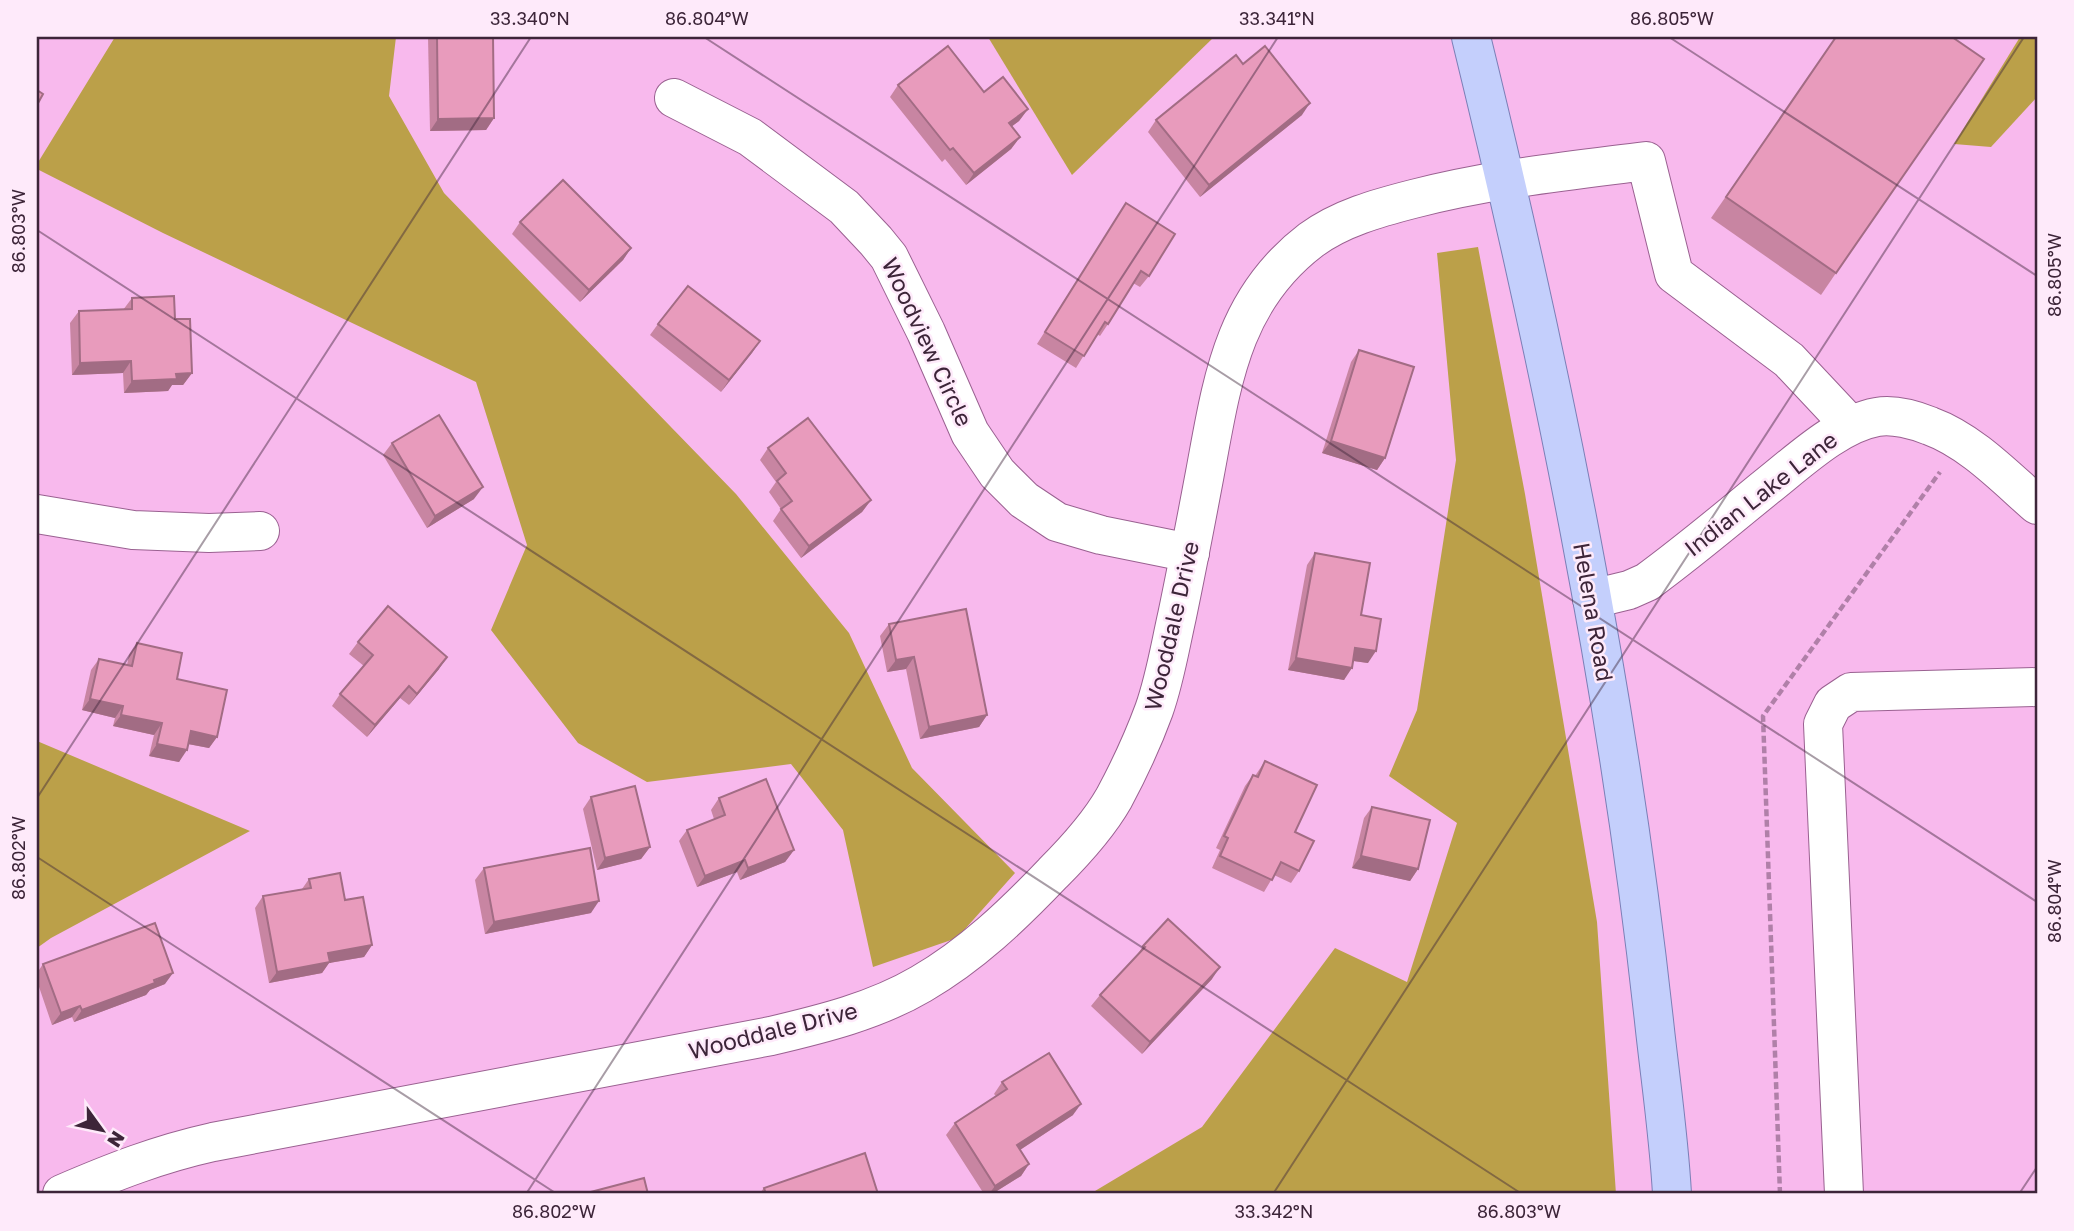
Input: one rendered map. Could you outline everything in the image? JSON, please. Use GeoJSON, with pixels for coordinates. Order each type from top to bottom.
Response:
{"type":"FeatureCollection","features":[{"type":"Feature","properties":{"kind":"main road","name":"Helena Road"},"geometry":{"type":"LineString","coordinates":[[1471,37],[1538,320],[1592,598],[1643,915],[1672,1194]]}},
{"type":"Feature","properties":{"kind":"street","name":"Woodview Circle"},"geometry":{"type":"LineString","coordinates":[[674,98],[750,137],[844,207],[876,241],[889,257],[926,332],[970,433],[997,473],[1024,500],[1057,522],[1101,535],[1190,553]]}},
{"type":"Feature","properties":{"kind":"street","name":"Wooddale Drive"},"geometry":{"type":"LineString","coordinates":[[62,1194],[129,1165],[172,1152],[771,1037],[833,1021],[920,985],[1010,919],[1083,842],[1113,800],[1137,752],[1154,709],[1167,664],[1218,403],[1230,352],[1244,321],[1264,288],[1288,260],[1304,246],[1343,222],[1389,205],[1442,192],[1506,180],[1646,161],[1674,274],[1789,360],[1850,425]]}},
{"type":"Feature","properties":{"kind":"street","name":"Indian Lake Lane"},"geometry":{"type":"LineString","coordinates":[[1592,598],[1629,590],[1647,582],[1795,464],[1850,425],[1886,416],[1929,426],[1972,450],[2037,505]]}},
{"type":"Feature","properties":{"kind":"street"},"geometry":{"type":"LineString","coordinates":[[37,514],[133,530],[209,533],[260,531]]}},
{"type":"Feature","properties":{"kind":"street"},"geometry":{"type":"LineString","coordinates":[[1844,1194],[1823,724],[1833,704],[1851,692],[2037,687]]}},
{"type":"Feature","properties":{"kind":"shaded area"},"geometry":{"type":"Polygon","coordinates":[[[115,37],[396,37],[389,96],[444,193],[736,494],[849,633],[912,768],[1015,873],[957,938],[873,967],[843,830],[791,764],[647,782],[578,743],[491,630],[527,545],[476,382],[163,233],[37,169],[37,164],[115,37]]]}},
{"type":"Feature","properties":{"kind":"shaded area"},"geometry":{"type":"Polygon","coordinates":[[[988,37],[1214,37],[1072,175],[988,37]]]}},
{"type":"Feature","properties":{"kind":"shaded area"},"geometry":{"type":"Polygon","coordinates":[[[2020,37],[2037,37],[2037,97],[1991,147],[1954,144],[2020,37]]]}},
{"type":"Feature","properties":{"kind":"shaded area"},"geometry":{"type":"Polygon","coordinates":[[[1478,247],[1525,494],[1597,922],[1616,1194],[1090,1194],[1202,1127],[1335,948],[1407,982],[1457,823],[1389,776],[1417,710],[1456,460],[1437,253],[1478,247]]]}},
{"type":"Feature","properties":{"kind":"shaded area"},"geometry":{"type":"Polygon","coordinates":[[[37,741],[250,831],[37,948],[37,741]]]}},
{"type":"Feature","properties":{"kind":"building"},"geometry":{"type":"Polygon","coordinates":[[[437,37],[493,37],[494,118],[438,119],[437,37]]]}},
{"type":"Feature","properties":{"kind":"building"},"geometry":{"type":"Polygon","coordinates":[[[1836,37],[1952,37],[1984,59],[1836,273],[1726,197],[1836,37]]]}},
{"type":"Feature","properties":{"kind":"building"},"geometry":{"type":"Polygon","coordinates":[[[948,46],[984,92],[1003,77],[1028,109],[1009,123],[1020,137],[974,173],[953,148],[950,150],[898,85],[948,46]]]}},
{"type":"Feature","properties":{"kind":"building"},"geometry":{"type":"Polygon","coordinates":[[[1265,46],[1310,103],[1209,185],[1156,120],[1236,55],[1243,64],[1265,46]]]}},
{"type":"Feature","properties":{"kind":"building"},"geometry":{"type":"Polygon","coordinates":[[[37,90],[43,94],[37,105],[37,90]]]}},
{"type":"Feature","properties":{"kind":"building"},"geometry":{"type":"Polygon","coordinates":[[[563,180],[631,248],[589,290],[520,222],[563,180]]]}},
{"type":"Feature","properties":{"kind":"building"},"geometry":{"type":"Polygon","coordinates":[[[1126,203],[1175,234],[1149,276],[1141,271],[1108,324],[1105,322],[1084,356],[1045,332],[1126,203]]]}},
{"type":"Feature","properties":{"kind":"building"},"geometry":{"type":"Polygon","coordinates":[[[688,286],[760,341],[729,380],[658,324],[688,286]]]}},
{"type":"Feature","properties":{"kind":"building"},"geometry":{"type":"Polygon","coordinates":[[[174,296],[175,319],[190,319],[192,373],[176,374],[177,379],[132,381],[131,361],[80,363],[79,311],[132,309],[132,298],[174,296]]]}},
{"type":"Feature","properties":{"kind":"building"},"geometry":{"type":"Polygon","coordinates":[[[1359,350],[1414,367],[1385,458],[1331,441],[1359,350]]]}},
{"type":"Feature","properties":{"kind":"building"},"geometry":{"type":"Polygon","coordinates":[[[439,415],[483,487],[435,516],[392,443],[439,415]]]}},
{"type":"Feature","properties":{"kind":"building"},"geometry":{"type":"Polygon","coordinates":[[[808,418],[871,500],[809,546],[781,509],[792,501],[777,481],[786,473],[768,448],[808,418]]]}},
{"type":"Feature","properties":{"kind":"building"},"geometry":{"type":"Polygon","coordinates":[[[1315,553],[1370,563],[1361,615],[1381,619],[1376,651],[1355,648],[1352,668],[1296,658],[1315,553]]]}},
{"type":"Feature","properties":{"kind":"building"},"geometry":{"type":"Polygon","coordinates":[[[388,606],[447,657],[417,694],[409,686],[375,725],[340,694],[373,655],[358,642],[388,606]]]}},
{"type":"Feature","properties":{"kind":"building"},"geometry":{"type":"Polygon","coordinates":[[[966,609],[987,715],[929,727],[914,657],[896,660],[889,624],[966,609]]]}},
{"type":"Feature","properties":{"kind":"building"},"geometry":{"type":"Polygon","coordinates":[[[137,643],[182,653],[177,679],[227,690],[217,737],[191,731],[187,750],[157,744],[162,723],[121,715],[123,706],[90,699],[99,659],[132,666],[137,643]]]}},
{"type":"Feature","properties":{"kind":"building"},"geometry":{"type":"Polygon","coordinates":[[[1265,761],[1317,785],[1295,832],[1314,841],[1299,871],[1281,862],[1272,880],[1220,856],[1228,838],[1224,836],[1253,775],[1258,777],[1265,761]]]}},
{"type":"Feature","properties":{"kind":"building"},"geometry":{"type":"Polygon","coordinates":[[[766,779],[794,850],[748,868],[745,860],[705,876],[687,830],[725,815],[719,798],[766,779]]]}},
{"type":"Feature","properties":{"kind":"building"},"geometry":{"type":"Polygon","coordinates":[[[635,786],[650,847],[605,858],[591,797],[635,786]]]}},
{"type":"Feature","properties":{"kind":"building"},"geometry":{"type":"Polygon","coordinates":[[[1372,807],[1430,820],[1418,869],[1361,856],[1372,807]]]}},
{"type":"Feature","properties":{"kind":"building"},"geometry":{"type":"Polygon","coordinates":[[[590,848],[599,901],[494,922],[484,868],[590,848]]]}},
{"type":"Feature","properties":{"kind":"building"},"geometry":{"type":"Polygon","coordinates":[[[340,873],[345,900],[363,897],[372,945],[328,953],[330,962],[277,972],[263,896],[311,888],[309,879],[340,873]]]}},
{"type":"Feature","properties":{"kind":"building"},"geometry":{"type":"Polygon","coordinates":[[[1168,919],[1220,967],[1150,1042],[1100,995],[1168,919]]]}},
{"type":"Feature","properties":{"kind":"building"},"geometry":{"type":"Polygon","coordinates":[[[155,923],[173,973],[154,980],[155,983],[82,1010],[80,1006],[61,1013],[43,964],[155,923]]]}},
{"type":"Feature","properties":{"kind":"building"},"geometry":{"type":"Polygon","coordinates":[[[1049,1053],[1081,1104],[1017,1145],[1029,1164],[995,1186],[955,1123],[1007,1089],[1002,1082],[1049,1053]]]}},
{"type":"Feature","properties":{"kind":"building"},"geometry":{"type":"Polygon","coordinates":[[[865,1153],[878,1194],[766,1194],[764,1188],[865,1153]]]}},
{"type":"Feature","properties":{"kind":"building"},"geometry":{"type":"Polygon","coordinates":[[[644,1178],[648,1194],[583,1194],[644,1178]]]}}]}
